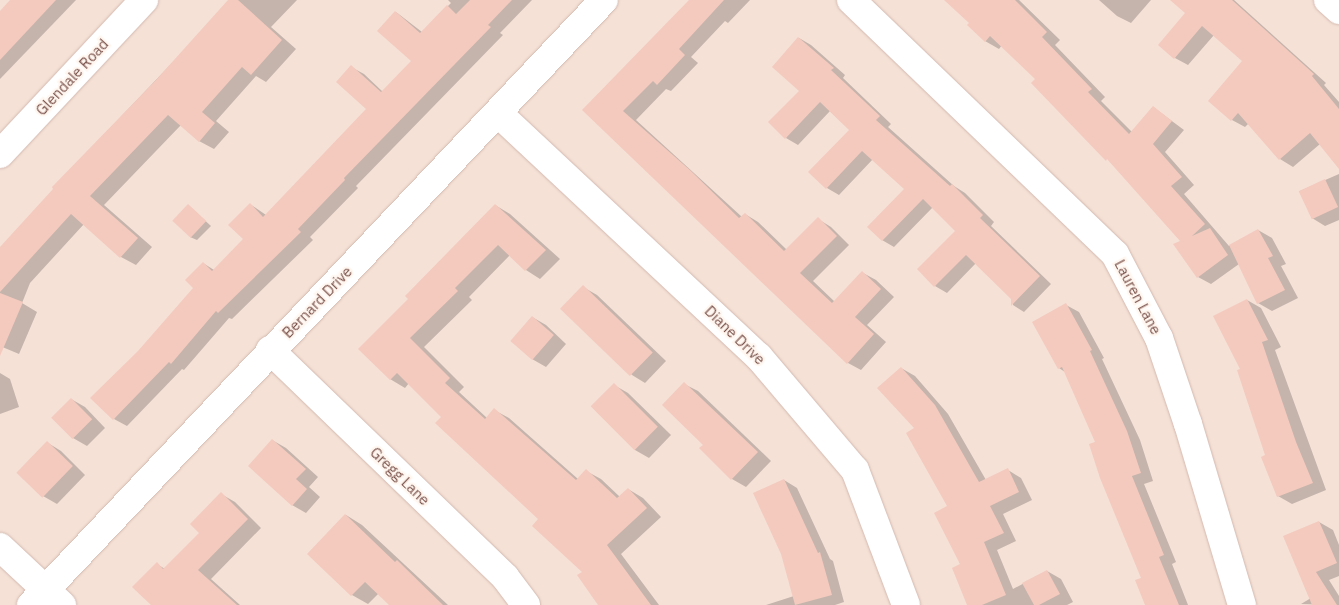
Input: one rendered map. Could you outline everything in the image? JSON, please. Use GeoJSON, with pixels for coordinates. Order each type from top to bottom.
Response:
{"type":"FeatureCollection","features":[{"type":"Feature","properties":{"kind":"street","name":"Glendale Road"},"geometry":{"type":"LineString","coordinates":[[0,154],[144,0]]}},
{"type":"Feature","properties":{"kind":"street","name":"Bernard Drive"},"geometry":{"type":"LineString","coordinates":[[46,600],[270,350],[604,0]]}},
{"type":"Feature","properties":{"kind":"street","name":"Lauren Lane"},"geometry":{"type":"LineString","coordinates":[[851,0],[1115,254],[1159,338],[1188,424],[1242,605]]}},
{"type":"Feature","properties":{"kind":"street"},"geometry":{"type":"LineString","coordinates":[[1328,0],[1339,10]]}},
{"type":"Feature","properties":{"kind":"street","name":"Diane Drive"},"geometry":{"type":"LineString","coordinates":[[498,113],[760,356],[856,470],[906,605]]}},
{"type":"Feature","properties":{"kind":"street","name":"Gregg Lane"},"geometry":{"type":"LineString","coordinates":[[270,350],[505,577],[526,605]]}},
{"type":"Feature","properties":{"kind":"street"},"geometry":{"type":"LineString","coordinates":[[0,546],[46,600]]}},
{"type":"Feature","properties":{"kind":"shaded area"},"geometry":{"type":"Polygon","coordinates":[[[0,0],[1339,0],[1339,605],[0,605],[0,0]]]}},
{"type":"Feature","properties":{"kind":"building"},"geometry":{"type":"Polygon","coordinates":[[[10,0],[56,0],[0,60],[0,11],[10,0]]]}},
{"type":"Feature","properties":{"kind":"building"},"geometry":{"type":"Polygon","coordinates":[[[228,0],[238,0],[282,40],[251,75],[242,67],[202,112],[215,123],[199,142],[168,115],[90,196],[138,238],[120,258],[71,214],[0,292],[0,247],[53,189],[52,187],[156,80],[228,0]]]}},
{"type":"Feature","properties":{"kind":"building"},"geometry":{"type":"Polygon","coordinates":[[[470,0],[512,0],[488,25],[491,27],[344,178],[345,180],[298,229],[301,232],[218,313],[216,311],[171,364],[169,362],[113,420],[90,398],[138,351],[193,288],[185,280],[203,262],[212,271],[243,239],[228,225],[250,203],[263,217],[366,109],[336,82],[351,65],[381,92],[411,61],[377,31],[395,11],[420,33],[447,5],[456,14],[470,0]]]}},
{"type":"Feature","properties":{"kind":"building"},"geometry":{"type":"Polygon","coordinates":[[[689,0],[724,0],[679,49],[685,55],[657,85],[653,81],[623,111],[691,171],[739,218],[745,213],[784,251],[818,217],[837,236],[800,273],[832,303],[862,271],[881,289],[855,317],[874,334],[847,364],[582,110],[689,0]]]}},
{"type":"Feature","properties":{"kind":"building"},"geometry":{"type":"Polygon","coordinates":[[[944,0],[1015,0],[1047,32],[1042,37],[1092,89],[1088,92],[1129,134],[1153,106],[1172,121],[1153,144],[1182,177],[1171,186],[1205,224],[1192,236],[1210,228],[1228,255],[1197,278],[1173,244],[1180,241],[1107,159],[1106,161],[1031,83],[1035,79],[990,36],[985,42],[967,25],[969,23],[944,0]]]}},
{"type":"Feature","properties":{"kind":"building"},"geometry":{"type":"Polygon","coordinates":[[[1170,0],[1232,0],[1314,74],[1312,76],[1339,109],[1339,169],[1310,133],[1279,160],[1238,113],[1231,121],[1208,101],[1242,61],[1202,26],[1174,59],[1158,45],[1185,13],[1170,0]]]}},
{"type":"Feature","properties":{"kind":"building"},"geometry":{"type":"Polygon","coordinates":[[[798,37],[834,68],[831,70],[880,116],[876,120],[950,186],[952,184],[983,215],[980,218],[1040,276],[1011,306],[1011,299],[966,255],[934,287],[917,269],[955,231],[923,199],[882,241],[867,227],[904,189],[862,151],[826,189],[808,172],[849,130],[820,102],[785,139],[768,122],[799,91],[772,67],[798,37]]]}},
{"type":"Feature","properties":{"kind":"building"},"geometry":{"type":"Polygon","coordinates":[[[1325,179],[1338,207],[1312,219],[1299,191],[1325,179]]]}},
{"type":"Feature","properties":{"kind":"building"},"geometry":{"type":"Polygon","coordinates":[[[188,204],[206,221],[191,238],[172,221],[188,204]]]}},
{"type":"Feature","properties":{"kind":"building"},"geometry":{"type":"Polygon","coordinates":[[[495,204],[546,250],[525,271],[498,245],[455,288],[458,291],[410,338],[450,378],[445,383],[485,419],[494,408],[576,480],[586,469],[617,498],[628,488],[647,508],[607,545],[651,605],[598,605],[577,575],[582,572],[532,526],[538,519],[435,423],[441,417],[397,373],[390,380],[358,349],[408,299],[405,296],[495,204]]]}},
{"type":"Feature","properties":{"kind":"building"},"geometry":{"type":"Polygon","coordinates":[[[1258,229],[1273,256],[1268,258],[1285,290],[1257,304],[1229,245],[1258,229]]]}},
{"type":"Feature","properties":{"kind":"building"},"geometry":{"type":"Polygon","coordinates":[[[583,285],[653,352],[630,376],[560,309],[583,285]]]}},
{"type":"Feature","properties":{"kind":"building"},"geometry":{"type":"Polygon","coordinates":[[[0,293],[23,302],[0,356],[0,293]]]}},
{"type":"Feature","properties":{"kind":"building"},"geometry":{"type":"Polygon","coordinates":[[[1247,299],[1268,340],[1262,342],[1296,442],[1313,483],[1277,497],[1261,457],[1265,455],[1237,370],[1240,369],[1213,316],[1247,299]]]}},
{"type":"Feature","properties":{"kind":"building"},"geometry":{"type":"Polygon","coordinates":[[[1066,303],[1092,350],[1090,351],[1127,431],[1141,473],[1132,476],[1164,555],[1159,557],[1179,605],[1145,605],[1135,580],[1141,578],[1100,478],[1089,444],[1095,442],[1062,367],[1058,369],[1032,322],[1066,303]]]}},
{"type":"Feature","properties":{"kind":"building"},"geometry":{"type":"Polygon","coordinates":[[[532,316],[554,335],[532,360],[510,341],[532,316]]]}},
{"type":"Feature","properties":{"kind":"building"},"geometry":{"type":"Polygon","coordinates":[[[901,367],[935,405],[979,482],[1008,468],[1019,492],[990,506],[1004,533],[984,542],[1006,595],[982,605],[967,605],[952,568],[960,564],[934,513],[947,506],[906,433],[914,428],[877,388],[901,367]]]}},
{"type":"Feature","properties":{"kind":"building"},"geometry":{"type":"Polygon","coordinates":[[[684,382],[758,452],[731,480],[699,448],[703,445],[662,405],[684,382]]]}},
{"type":"Feature","properties":{"kind":"building"},"geometry":{"type":"Polygon","coordinates":[[[614,383],[658,427],[635,450],[591,406],[614,383]]]}},
{"type":"Feature","properties":{"kind":"building"},"geometry":{"type":"Polygon","coordinates":[[[71,398],[92,419],[72,439],[51,418],[71,398]]]}},
{"type":"Feature","properties":{"kind":"building"},"geometry":{"type":"Polygon","coordinates":[[[272,439],[306,469],[296,479],[307,489],[292,506],[248,466],[272,439]]]}},
{"type":"Feature","properties":{"kind":"building"},"geometry":{"type":"Polygon","coordinates":[[[47,441],[73,466],[42,498],[16,473],[47,441]]]}},
{"type":"Feature","properties":{"kind":"building"},"geometry":{"type":"Polygon","coordinates":[[[784,479],[818,553],[820,552],[832,595],[795,605],[781,554],[753,493],[784,479]]]}},
{"type":"Feature","properties":{"kind":"building"},"geometry":{"type":"Polygon","coordinates":[[[221,492],[248,519],[198,570],[237,605],[151,605],[132,587],[157,562],[163,569],[199,533],[190,524],[221,492]]]}},
{"type":"Feature","properties":{"kind":"building"},"geometry":{"type":"Polygon","coordinates":[[[345,514],[395,562],[397,560],[443,605],[389,605],[365,582],[351,596],[307,554],[345,514]]]}},
{"type":"Feature","properties":{"kind":"building"},"geometry":{"type":"Polygon","coordinates":[[[1319,521],[1337,563],[1316,572],[1337,605],[1312,605],[1283,536],[1319,521]]]}},
{"type":"Feature","properties":{"kind":"building"},"geometry":{"type":"Polygon","coordinates":[[[1047,570],[1060,594],[1039,605],[1034,605],[1022,583],[1047,570]]]}}]}
